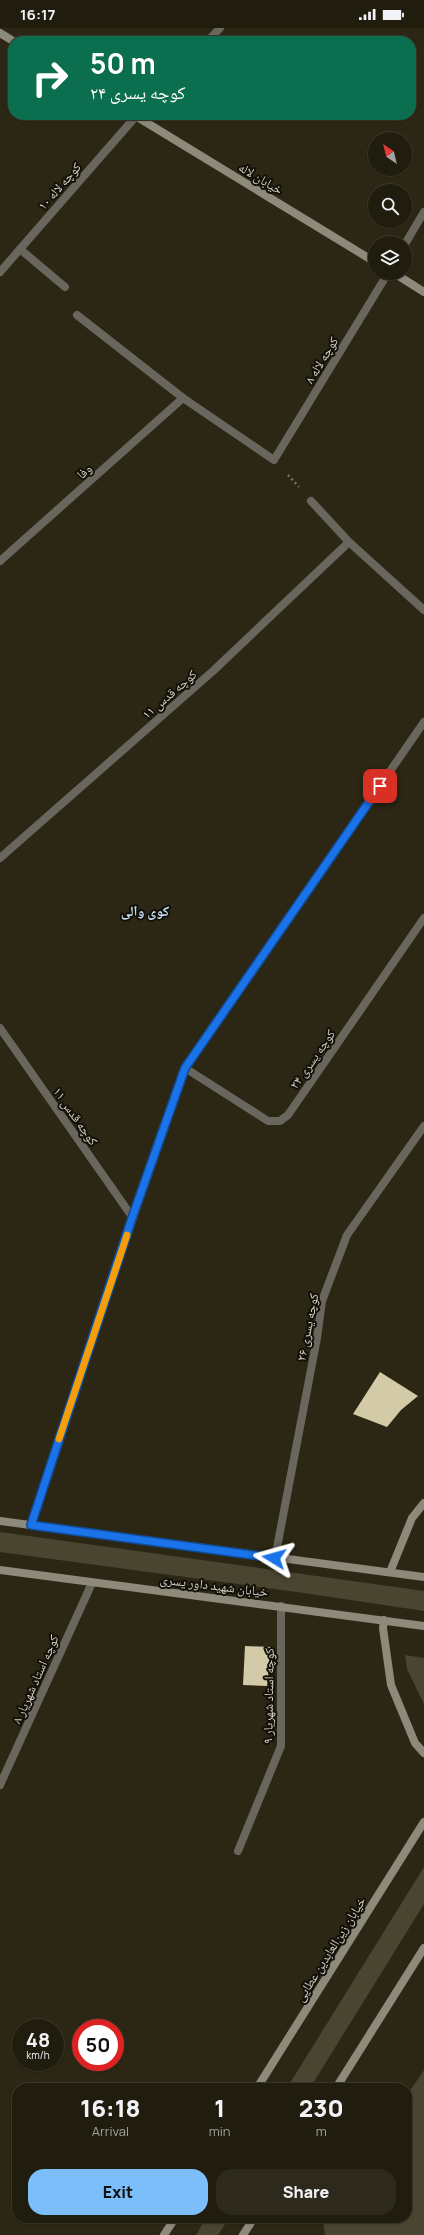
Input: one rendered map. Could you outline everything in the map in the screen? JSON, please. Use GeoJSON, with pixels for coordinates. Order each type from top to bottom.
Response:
{"type":"FeatureCollection","features":[{"type":"Feature","properties":{"kind":"main road","name":"خیابان لاله"},"geometry":{"type":"LineString","coordinates":[[144,120],[368,258]]}},
{"type":"Feature","properties":{"kind":"main road"},"geometry":{"type":"LineString","coordinates":[[405,280],[424,292]]}},
{"type":"Feature","properties":{"kind":"main road"},"geometry":{"type":"LineString","coordinates":[[390,1572],[412,1518],[424,1503]]}},
{"type":"Feature","properties":{"kind":"main road"},"geometry":{"type":"LineString","coordinates":[[0,1521],[424,1577]]}},
{"type":"Feature","properties":{"kind":"main road","name":"خیابان شهید داور یسری"},"geometry":{"type":"LineString","coordinates":[[0,1570],[424,1626]]}},
{"type":"Feature","properties":{"kind":"main road"},"geometry":{"type":"LineString","coordinates":[[384,1620],[383,1628],[391,1685],[415,1743],[424,1753]]}},
{"type":"Feature","properties":{"kind":"main road","name":"خیابان زین‌العابدین عطایی"},"geometry":{"type":"LineString","coordinates":[[260,2083],[424,1822]]}},
{"type":"Feature","properties":{"kind":"main road"},"geometry":{"type":"LineString","coordinates":[[339,2083],[424,1948]]}},
{"type":"Feature","properties":{"kind":"main road"},"geometry":{"type":"LineString","coordinates":[[164,2235],[171,2223]]}},
{"type":"Feature","properties":{"kind":"main road"},"geometry":{"type":"LineString","coordinates":[[243,2235],[251,2223]]}},
{"type":"Feature","properties":{"kind":"street"},"geometry":{"type":"LineString","coordinates":[[213,36],[220,28]]}},
{"type":"Feature","properties":{"kind":"street","name":"کوچه لاله ۱۰"},"geometry":{"type":"LineString","coordinates":[[0,272],[132,120]]}},
{"type":"Feature","properties":{"kind":"street"},"geometry":{"type":"LineString","coordinates":[[410,236],[424,212]]}},
{"type":"Feature","properties":{"kind":"street"},"geometry":{"type":"LineString","coordinates":[[20,249],[65,287]]}},
{"type":"Feature","properties":{"kind":"street","name":"کوچه لاله ۸"},"geometry":{"type":"LineString","coordinates":[[274,460],[384,280]]}},
{"type":"Feature","properties":{"kind":"street"},"geometry":{"type":"LineString","coordinates":[[77,315],[183,398],[274,460]]}},
{"type":"Feature","properties":{"kind":"street","name":"وفا"},"geometry":{"type":"LineString","coordinates":[[0,561],[183,398]]}},
{"type":"Feature","properties":{"kind":"street"},"geometry":{"type":"LineString","coordinates":[[312,501],[349,542],[424,610]]}},
{"type":"Feature","properties":{"kind":"street","name":"کوچه قدس ۱۱"},"geometry":{"type":"LineString","coordinates":[[0,858],[213,671],[349,542]]}},
{"type":"Feature","properties":{"kind":"street"},"geometry":{"type":"LineString","coordinates":[[31,1525],[132,1218],[185,1068],[424,722]]}},
{"type":"Feature","properties":{"kind":"street","name":"کوچه یسری ۲۴"},"geometry":{"type":"LineString","coordinates":[[185,1068],[268,1121],[280,1121],[288,1115],[424,918]]}},
{"type":"Feature","properties":{"kind":"street","name":"کوچه قدس ۱۱"},"geometry":{"type":"LineString","coordinates":[[0,1028],[132,1218]]}},
{"type":"Feature","properties":{"kind":"street","name":"کوچه یسری ۲۶"},"geometry":{"type":"LineString","coordinates":[[274,1558],[317,1338],[322,1301],[347,1235],[424,1126]]}},
{"type":"Feature","properties":{"kind":"street","name":"کوچه استاد شهریار ۸"},"geometry":{"type":"LineString","coordinates":[[0,1785],[92,1582]]}},
{"type":"Feature","properties":{"kind":"street","name":"کوچه استاد شهریار ۹"},"geometry":{"type":"LineString","coordinates":[[238,1851],[282,1746],[281,1606]]}},
{"type":"Feature","properties":{"kind":"path"},"geometry":{"type":"LineString","coordinates":[[274,460],[312,501]]}},
{"type":"Feature","properties":{"kind":"shaded area"},"geometry":{"type":"Polygon","coordinates":[[[0,1532],[424,1591],[424,1611],[304,1593],[0,1552],[0,1532]]]}},
{"type":"Feature","properties":{"kind":"shaded area"},"geometry":{"type":"Polygon","coordinates":[[[405,1655],[424,1658],[424,1704],[407,1669],[405,1655]]]}},
{"type":"Feature","properties":{"kind":"shaded area"},"geometry":{"type":"Polygon","coordinates":[[[424,1867],[424,1904],[313,2083],[290,2083],[424,1867]]]}},
{"type":"Feature","properties":{"kind":"shaded area"},"geometry":{"type":"Polygon","coordinates":[[[424,2070],[424,2235],[325,2235],[323,2223],[412,2223],[412,2088],[424,2070]]]}},
{"type":"Feature","properties":{"kind":"shaded area"},"geometry":{"type":"Polygon","coordinates":[[[203,2223],[226,2223],[218,2235],[196,2235],[203,2223]]]}},
{"type":"Feature","properties":{"kind":"building"},"geometry":{"type":"Polygon","coordinates":[[[380,1372],[418,1396],[401,1410],[387,1427],[353,1414],[380,1372]]]}},
{"type":"Feature","properties":{"kind":"building"},"geometry":{"type":"Polygon","coordinates":[[[245,1646],[271,1647],[267,1686],[243,1685],[245,1646]]]}},
{"type":"Feature","properties":{"kind":"slow traffic"},"geometry":{"type":"LineString","coordinates":[[59,1439],[127,1235]]}},
{"type":"Feature","properties":{"kind":"district","name":"کوی والی"},"geometry":{"type":"Point","coordinates":[145,911]}},
{"type":"Feature","properties":{"kind":"route"},"geometry":{"type":"LineString","coordinates":[[274,1558],[31,1525],[132,1218],[185,1068],[380,786]]}}]}
